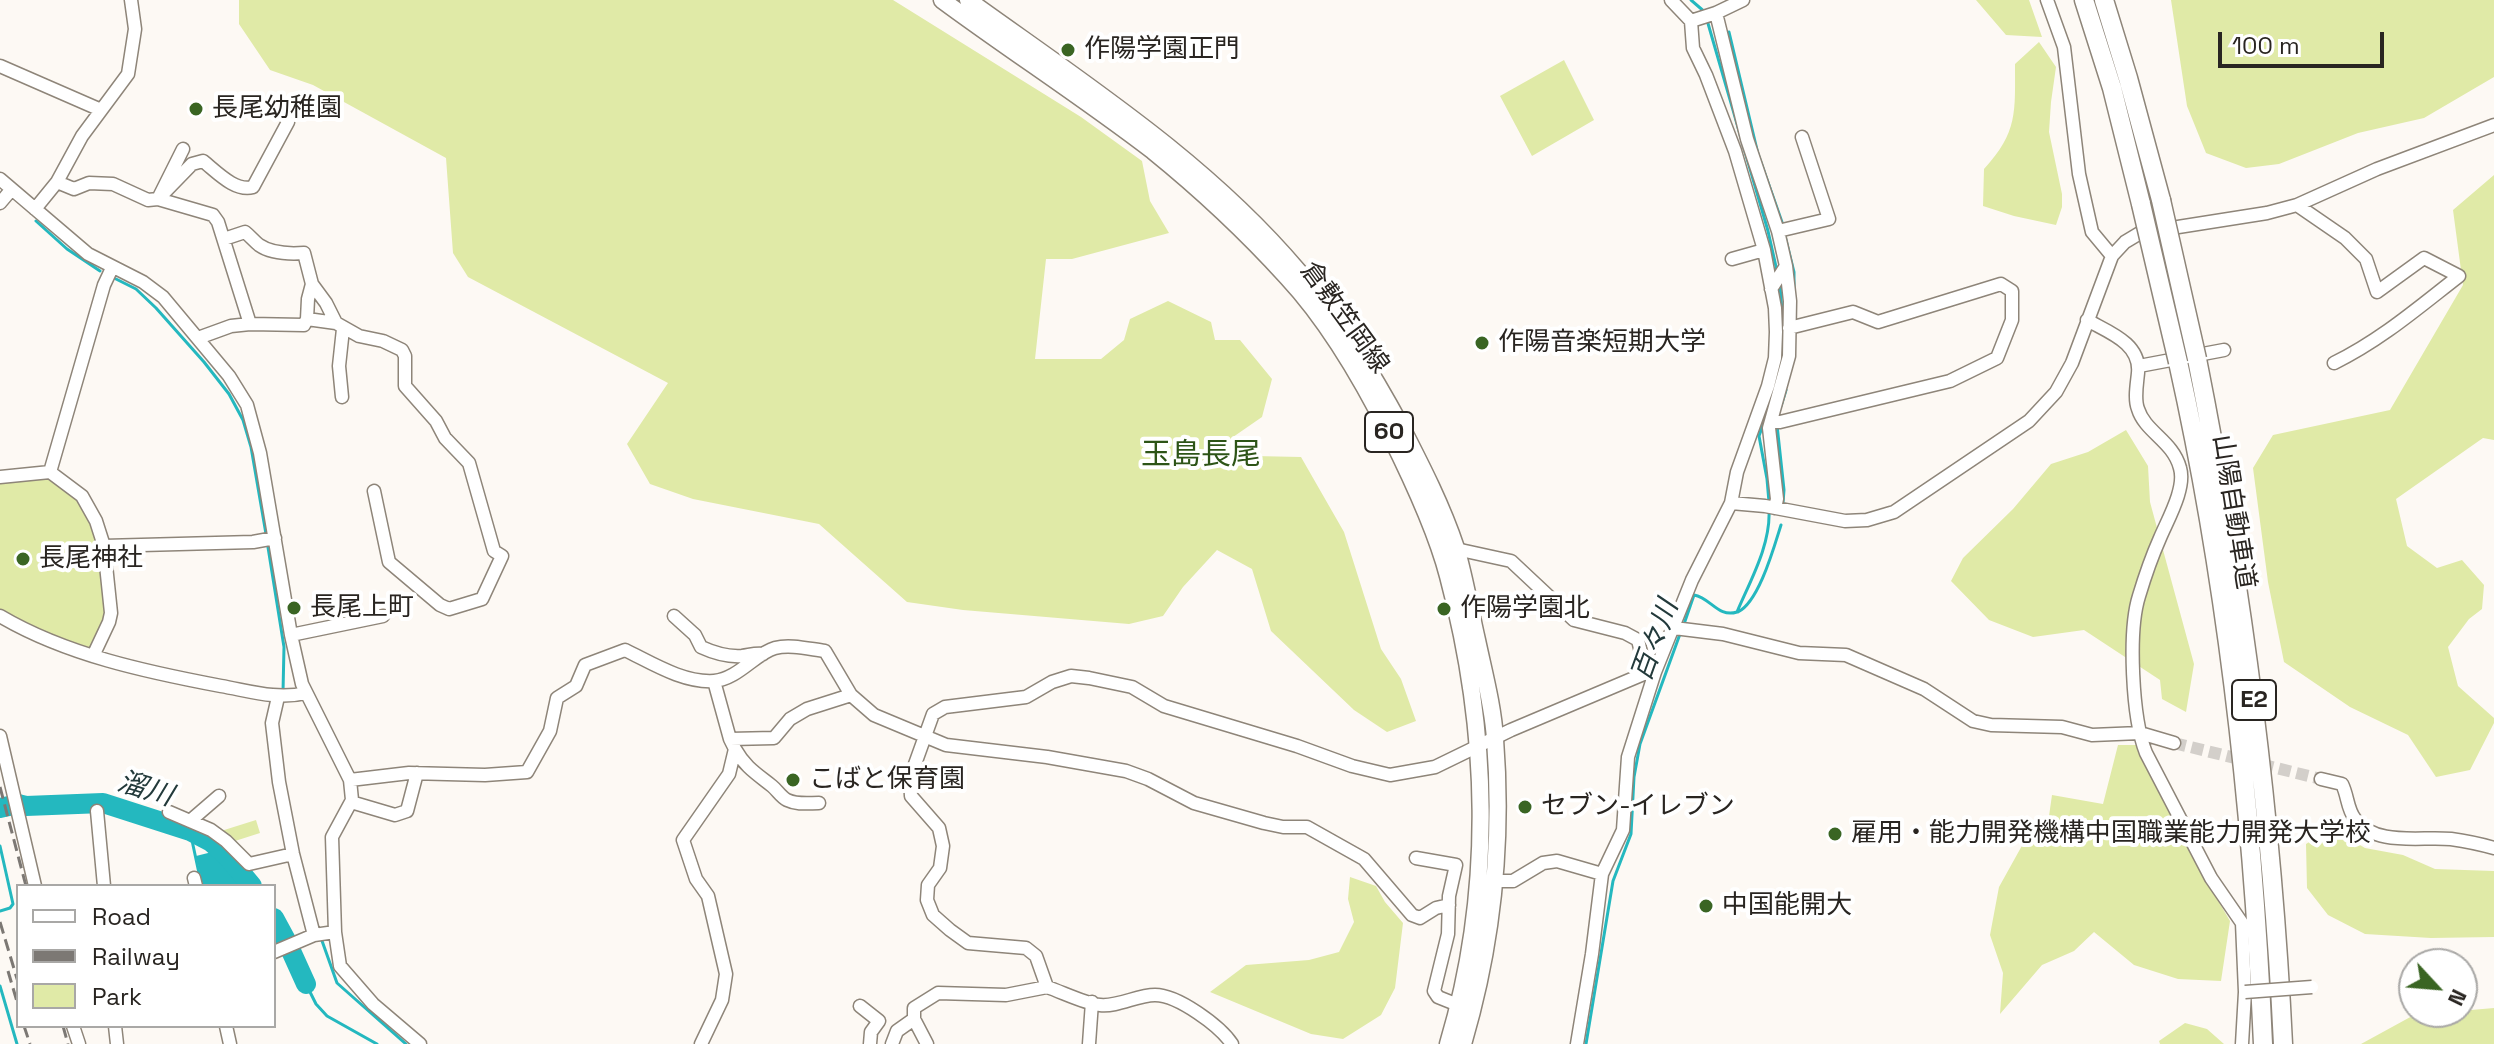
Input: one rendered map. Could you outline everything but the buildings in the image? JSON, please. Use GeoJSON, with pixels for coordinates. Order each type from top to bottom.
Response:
{"type":"FeatureCollection","features":[{"type":"Feature","properties":{"kind":"highway","name":"山陽自動車道"},"geometry":{"type":"LineString","coordinates":[[2084,0],[2112,88],[2141,204],[2188,361],[2195,437],[2236,704],[2259,955],[2263,1044]]}},
{"type":"Feature","properties":{"kind":"highway","name":"山陽自動車道"},"geometry":{"type":"LineString","coordinates":[[2104,0],[2161,200],[2188,361],[2237,578],[2255,703],[2279,954],[2283,1044]]}},
{"type":"Feature","properties":{"kind":"main road","name":"倉敷笠岡線"},"geometry":{"type":"LineString","coordinates":[[942,0],[965,4],[1159,140],[1220,190],[1298,270],[1340,324],[1378,383],[1426,474],[1456,549],[1491,705],[1495,738],[1494,881],[1481,967],[1463,1044]]}},
{"type":"Feature","properties":{"kind":"main road","name":"倉敷笠岡線"},"geometry":{"type":"LineString","coordinates":[[965,4],[1153,151],[1200,192],[1288,279],[1368,390],[1406,467],[1448,574],[1475,708],[1479,745],[1482,787],[1479,880],[1473,934],[1448,1044]]}},
{"type":"Feature","properties":{"kind":"street"},"geometry":{"type":"LineString","coordinates":[[35,209],[57,182],[82,136],[128,74],[135,29],[131,0]]}},
{"type":"Feature","properties":{"kind":"street"},"geometry":{"type":"LineString","coordinates":[[1577,1044],[1602,874],[1623,830],[1628,757],[1651,672],[1676,628],[1692,580],[1731,503],[1737,472],[1768,424],[1789,356],[1793,327],[1782,230],[1705,17],[1671,0]]}},
{"type":"Feature","properties":{"kind":"street"},"geometry":{"type":"LineString","coordinates":[[1743,0],[1705,17],[1693,48],[1735,151],[1772,288],[1775,358],[1768,386],[1768,424],[1777,499],[1771,508]]}},
{"type":"Feature","properties":{"kind":"street"},"geometry":{"type":"LineString","coordinates":[[2047,0],[2064,47],[2079,174],[2092,232],[2112,256]]}},
{"type":"Feature","properties":{"kind":"street"},"geometry":{"type":"LineString","coordinates":[[0,66],[101,110]]}},
{"type":"Feature","properties":{"kind":"street"},"geometry":{"type":"LineString","coordinates":[[158,199],[192,164],[203,161],[236,186],[243,189],[253,187],[288,122]]}},
{"type":"Feature","properties":{"kind":"street"},"geometry":{"type":"LineString","coordinates":[[1731,503],[1845,521],[1867,520],[1894,512],[2029,421],[2056,392],[2072,363],[2112,256],[2125,242],[2140,233],[2267,213],[2297,205],[2377,169],[2494,125]]}},
{"type":"Feature","properties":{"kind":"street"},"geometry":{"type":"LineString","coordinates":[[1782,230],[1829,219],[1802,137]]}},
{"type":"Feature","properties":{"kind":"street"},"geometry":{"type":"LineString","coordinates":[[1735,151],[1750,148]]}},
{"type":"Feature","properties":{"kind":"street"},"geometry":{"type":"LineString","coordinates":[[158,199],[183,149]]}},
{"type":"Feature","properties":{"kind":"street"},"geometry":{"type":"LineString","coordinates":[[0,179],[88,254],[143,282],[163,297],[229,376],[247,405],[260,453],[291,635],[306,693],[350,780],[351,802],[332,837],[321,934]]}},
{"type":"Feature","properties":{"kind":"street"},"geometry":{"type":"LineString","coordinates":[[57,182],[74,189],[89,183],[105,183],[148,200],[158,199],[213,215],[224,239],[250,324]]}},
{"type":"Feature","properties":{"kind":"street"},"geometry":{"type":"LineString","coordinates":[[0,203],[11,190]]}},
{"type":"Feature","properties":{"kind":"street"},"geometry":{"type":"LineString","coordinates":[[2297,205],[2345,238],[2366,259],[2377,292],[2424,258],[2459,276],[2411,315],[2334,363]]}},
{"type":"Feature","properties":{"kind":"street"},"geometry":{"type":"LineString","coordinates":[[224,239],[245,232],[265,248],[287,254],[304,253],[312,284],[339,326],[342,397]]}},
{"type":"Feature","properties":{"kind":"street"},"geometry":{"type":"LineString","coordinates":[[1732,259],[1764,250]]}},
{"type":"Feature","properties":{"kind":"street"},"geometry":{"type":"LineString","coordinates":[[50,472],[104,285],[112,268]]}},
{"type":"Feature","properties":{"kind":"street"},"geometry":{"type":"LineString","coordinates":[[1772,288],[1785,268]]}},
{"type":"Feature","properties":{"kind":"street"},"geometry":{"type":"LineString","coordinates":[[198,338],[242,323],[304,325],[312,284]]}},
{"type":"Feature","properties":{"kind":"street"},"geometry":{"type":"LineString","coordinates":[[1768,424],[1950,381],[1997,358],[2012,320],[2012,291],[2001,284],[1878,322],[1853,312],[1793,327]]}},
{"type":"Feature","properties":{"kind":"street"},"geometry":{"type":"LineString","coordinates":[[307,319],[339,326],[402,350],[405,356],[405,386],[436,421],[445,438],[469,463],[494,551],[502,556],[482,599],[449,609],[440,605],[389,562],[374,491]]}},
{"type":"Feature","properties":{"kind":"street"},"geometry":{"type":"LineString","coordinates":[[2087,320],[2124,341],[2135,352],[2139,366],[2137,408],[2144,421],[2170,446],[2181,471],[2177,497],[2149,568],[2133,625],[2140,733],[2146,753],[2211,878],[2242,923],[2245,992],[2242,1044]]}},
{"type":"Feature","properties":{"kind":"street"},"geometry":{"type":"LineString","coordinates":[[2139,366],[2224,350]]}},
{"type":"Feature","properties":{"kind":"street"},"geometry":{"type":"LineString","coordinates":[[0,477],[50,472],[82,496],[96,521],[104,546],[111,617],[93,656]]}},
{"type":"Feature","properties":{"kind":"street"},"geometry":{"type":"LineString","coordinates":[[104,546],[274,538]]}},
{"type":"Feature","properties":{"kind":"street"},"geometry":{"type":"LineString","coordinates":[[1456,549],[1511,561],[1574,620],[1625,633],[1638,640],[1651,672]]}},
{"type":"Feature","properties":{"kind":"street"},"geometry":{"type":"LineString","coordinates":[[0,616],[33,633],[93,656],[208,684],[282,697],[306,693]]}},
{"type":"Feature","properties":{"kind":"street"},"geometry":{"type":"LineString","coordinates":[[291,635],[383,616]]}},
{"type":"Feature","properties":{"kind":"street"},"geometry":{"type":"LineString","coordinates":[[674,616],[695,635],[701,647],[710,651],[740,656],[763,654]]}},
{"type":"Feature","properties":{"kind":"street"},"geometry":{"type":"LineString","coordinates":[[1676,628],[1698,629],[1799,653],[1846,655],[1924,689],[1973,721],[1991,725],[2062,727],[2092,735],[2140,733],[2174,743]]}},
{"type":"Feature","properties":{"kind":"street"},"geometry":{"type":"LineString","coordinates":[[350,780],[417,773],[485,775],[527,772],[550,731],[557,698],[576,686],[585,665],[606,655],[625,650],[673,673],[714,681],[774,648],[825,651],[851,695],[874,715],[946,745],[1047,757],[1126,771],[1194,803],[1264,823],[1307,827],[1364,859],[1412,915],[1420,918],[1436,908],[1449,905]]}},
{"type":"Feature","properties":{"kind":"street"},"geometry":{"type":"LineString","coordinates":[[1047,987],[1036,956],[1026,948],[968,943],[933,915],[927,900],[928,885],[940,868],[943,846],[939,828],[911,796],[910,778],[933,714],[945,707],[1026,697],[1052,682],[1071,676],[1089,678],[1132,687],[1164,706],[1352,766],[1390,775],[1435,767],[1479,745],[1651,672]]}},
{"type":"Feature","properties":{"kind":"street"},"geometry":{"type":"LineString","coordinates":[[714,681],[732,744],[743,763],[783,798],[802,804],[819,803]]}},
{"type":"Feature","properties":{"kind":"street"},"geometry":{"type":"LineString","coordinates":[[732,744],[774,738],[790,719],[807,709],[851,695]]}},
{"type":"Feature","properties":{"kind":"street"},"geometry":{"type":"LineString","coordinates":[[282,697],[272,723],[279,782],[293,854],[321,934],[340,966],[373,1004],[420,1044]]}},
{"type":"Feature","properties":{"kind":"street"},"geometry":{"type":"LineString","coordinates":[[0,736],[34,884]]}},
{"type":"Feature","properties":{"kind":"street"},"geometry":{"type":"LineString","coordinates":[[701,1044],[722,1000],[726,974],[708,896],[696,879],[683,840],[729,774],[732,744]]}},
{"type":"Feature","properties":{"kind":"street"},"geometry":{"type":"LineString","coordinates":[[351,802],[395,815],[407,811],[417,773]]}},
{"type":"Feature","properties":{"kind":"street"},"geometry":{"type":"LineString","coordinates":[[2321,779],[2342,784],[2349,811],[2356,822],[2369,832],[2385,837],[2452,839],[2494,848]]}},
{"type":"Feature","properties":{"kind":"street"},"geometry":{"type":"LineString","coordinates":[[190,821],[219,796]]}},
{"type":"Feature","properties":{"kind":"street"},"geometry":{"type":"LineString","coordinates":[[97,811],[104,884]]}},
{"type":"Feature","properties":{"kind":"street"},"geometry":{"type":"LineString","coordinates":[[169,812],[211,830],[249,864],[293,854]]}},
{"type":"Feature","properties":{"kind":"street"},"geometry":{"type":"LineString","coordinates":[[1416,858],[1456,865],[1448,934],[1434,991],[1438,997],[1458,1005]]}},
{"type":"Feature","properties":{"kind":"street"},"geometry":{"type":"LineString","coordinates":[[1494,881],[1513,881],[1549,861],[1602,874]]}},
{"type":"Feature","properties":{"kind":"street"},"geometry":{"type":"LineString","coordinates":[[280,949],[321,934]]}},
{"type":"Feature","properties":{"kind":"street"},"geometry":{"type":"LineString","coordinates":[[927,1044],[914,1019],[914,1008],[938,993],[1006,995],[1047,987],[1099,1005],[1156,995],[1168,997],[1210,1021],[1232,1044]]}},
{"type":"Feature","properties":{"kind":"street"},"geometry":{"type":"LineString","coordinates":[[2245,992],[2312,987]]}},
{"type":"Feature","properties":{"kind":"street"},"geometry":{"type":"LineString","coordinates":[[1089,1044],[1092,1002]]}},
{"type":"Feature","properties":{"kind":"street"},"geometry":{"type":"LineString","coordinates":[[860,1006],[879,1021],[871,1032],[870,1044]]}},
{"type":"Feature","properties":{"kind":"street"},"geometry":{"type":"LineString","coordinates":[[892,1044],[897,1031],[914,1019]]}},
{"type":"Feature","properties":{"kind":"green space"},"geometry":{"type":"Polygon","coordinates":[[[239,0],[893,0],[1081,117],[1142,161],[1150,201],[1169,233],[1072,259],[1046,259],[1035,359],[1101,359],[1124,340],[1130,319],[1168,301],[1211,322],[1215,340],[1240,340],[1272,379],[1262,417],[1207,455],[1301,457],[1344,532],[1381,649],[1401,679],[1416,721],[1387,732],[1354,710],[1271,631],[1252,569],[1217,550],[1183,587],[1163,616],[1129,624],[963,610],[907,602],[819,524],[693,499],[650,484],[627,444],[668,383],[468,277],[453,253],[446,158],[313,85],[270,70],[239,24],[239,0]]]}},
{"type":"Feature","properties":{"kind":"green space"},"geometry":{"type":"Polygon","coordinates":[[[1976,0],[2029,0],[2042,37],[2006,35],[1976,0]]]}},
{"type":"Feature","properties":{"kind":"green space"},"geometry":{"type":"Polygon","coordinates":[[[2171,0],[2494,0],[2494,77],[2424,118],[2358,133],[2279,164],[2246,168],[2206,153],[2187,106],[2171,0]]]}},
{"type":"Feature","properties":{"kind":"green space"},"geometry":{"type":"Polygon","coordinates":[[[2039,42],[2056,67],[2049,132],[2062,194],[2062,207],[2056,225],[1983,206],[1984,169],[2003,144],[2012,121],[2015,64],[2039,42]]]}},
{"type":"Feature","properties":{"kind":"green space"},"geometry":{"type":"Polygon","coordinates":[[[1564,60],[1594,120],[1532,156],[1500,96],[1564,60]]]}},
{"type":"Feature","properties":{"kind":"green space"},"geometry":{"type":"Polygon","coordinates":[[[2494,175],[2494,440],[2483,438],[2396,499],[2407,546],[2437,568],[2462,560],[2484,585],[2482,609],[2469,619],[2448,647],[2458,686],[2494,718],[2494,723],[2470,770],[2436,777],[2408,735],[2350,707],[2284,662],[2268,582],[2253,468],[2273,435],[2390,410],[2463,285],[2453,210],[2494,175]]]}},
{"type":"Feature","properties":{"kind":"green space"},"geometry":{"type":"Polygon","coordinates":[[[2126,430],[2148,466],[2150,502],[2194,664],[2186,712],[2162,699],[2160,680],[2084,630],[2033,637],[1989,620],[1951,581],[1963,558],[2013,509],[2051,464],[2088,452],[2126,430]]]}},
{"type":"Feature","properties":{"kind":"green space"},"geometry":{"type":"Polygon","coordinates":[[[25,477],[53,478],[78,495],[101,546],[107,619],[92,653],[35,631],[0,611],[0,484],[25,477]]]}},
{"type":"Feature","properties":{"kind":"green space"},"geometry":{"type":"Polygon","coordinates":[[[2118,745],[2143,745],[2209,885],[2230,921],[2221,981],[2178,979],[2134,965],[2094,932],[2074,951],[2042,965],[2000,1014],[2003,973],[1990,935],[1999,887],[2034,824],[2048,823],[2052,795],[2103,804],[2118,745]]]}},
{"type":"Feature","properties":{"kind":"green space"},"geometry":{"type":"Polygon","coordinates":[[[256,820],[260,833],[235,841],[221,831],[256,820]]]}},
{"type":"Feature","properties":{"kind":"green space"},"geometry":{"type":"Polygon","coordinates":[[[2331,828],[2365,848],[2403,855],[2435,869],[2494,871],[2494,937],[2431,938],[2365,934],[2328,915],[2307,888],[2306,844],[2331,828]]]}},
{"type":"Feature","properties":{"kind":"green space"},"geometry":{"type":"Polygon","coordinates":[[[1350,877],[1376,886],[1403,923],[1395,988],[1381,1015],[1343,1039],[1311,1034],[1210,992],[1246,965],[1309,960],[1339,952],[1354,922],[1348,899],[1350,877]]]}},
{"type":"Feature","properties":{"kind":"green space"},"geometry":{"type":"Polygon","coordinates":[[[2494,1008],[2494,1044],[2361,1044],[2398,1024],[2398,1028],[2478,1028],[2478,1009],[2494,1008]]]}},
{"type":"Feature","properties":{"kind":"green space"},"geometry":{"type":"Polygon","coordinates":[[[2185,1023],[2207,1029],[2224,1044],[2160,1044],[2159,1041],[2185,1023]]]}},
{"type":"Feature","properties":{"kind":"water"},"geometry":{"type":"Polygon","coordinates":[[[212,852],[238,884],[203,884],[196,856],[212,852]]]}},
{"type":"Feature","properties":{"kind":"waterway","name":"百々川"},"geometry":{"type":"LineString","coordinates":[[1691,0],[1706,13]]}},
{"type":"Feature","properties":{"kind":"waterway","name":"百々川"},"geometry":{"type":"LineString","coordinates":[[1707,20],[1777,271]]}},
{"type":"Feature","properties":{"kind":"waterway"},"geometry":{"type":"LineString","coordinates":[[1729,32],[1758,154],[1783,225]]}},
{"type":"Feature","properties":{"kind":"waterway"},"geometry":{"type":"LineString","coordinates":[[36,221],[67,249],[100,271]]}},
{"type":"Feature","properties":{"kind":"waterway"},"geometry":{"type":"LineString","coordinates":[[1785,236],[1794,272],[1794,288]]}},
{"type":"Feature","properties":{"kind":"waterway"},"geometry":{"type":"LineString","coordinates":[[116,279],[136,289],[156,308],[229,394],[243,420],[251,447],[266,534]]}},
{"type":"Feature","properties":{"kind":"waterway","name":"百々川"},"geometry":{"type":"LineString","coordinates":[[1780,286],[1784,335],[1781,366]]}},
{"type":"Feature","properties":{"kind":"waterway"},"geometry":{"type":"LineString","coordinates":[[1781,406],[1786,390]]}},
{"type":"Feature","properties":{"kind":"waterway","name":"百々川"},"geometry":{"type":"LineString","coordinates":[[1769,408],[1759,436],[1769,502]]}},
{"type":"Feature","properties":{"kind":"waterway"},"geometry":{"type":"LineString","coordinates":[[1777,425],[1783,503]]}},
{"type":"Feature","properties":{"kind":"waterway","name":"百々川"},"geometry":{"type":"LineString","coordinates":[[1683,627],[1694,595],[1725,612],[1737,612],[1763,549],[1769,509]]}},
{"type":"Feature","properties":{"kind":"waterway"},"geometry":{"type":"LineString","coordinates":[[1738,612],[1746,606],[1759,586],[1781,525]]}},
{"type":"Feature","properties":{"kind":"waterway"},"geometry":{"type":"LineString","coordinates":[[267,541],[284,647],[283,692]]}},
{"type":"Feature","properties":{"kind":"waterway","name":"百々川"},"geometry":{"type":"LineString","coordinates":[[1586,1044],[1613,881],[1631,834],[1634,777],[1640,744],[1680,634]]}},
{"type":"Feature","properties":{"kind":"waterway","name":"溜川"},"geometry":{"type":"LineString","coordinates":[[0,808],[18,804],[103,803],[190,831],[211,842],[250,884]]}},
{"type":"Feature","properties":{"kind":"waterway"},"geometry":{"type":"LineString","coordinates":[[190,831],[200,878]]}},
{"type":"Feature","properties":{"kind":"waterway"},"geometry":{"type":"LineString","coordinates":[[0,846],[13,904],[0,911]]}},
{"type":"Feature","properties":{"kind":"waterway","name":"溜川"},"geometry":{"type":"LineString","coordinates":[[276,922],[306,984]]}},
{"type":"Feature","properties":{"kind":"waterway"},"geometry":{"type":"LineString","coordinates":[[321,938],[337,983],[406,1044]]}},
{"type":"Feature","properties":{"kind":"waterway"},"geometry":{"type":"LineString","coordinates":[[306,984],[316,1004],[327,1016],[377,1044]]}},
{"type":"Feature","properties":{"kind":"waterway"},"geometry":{"type":"LineString","coordinates":[[0,986],[17,1044]]}},
{"type":"Feature","properties":{"kind":"tunnel"},"geometry":{"type":"LineString","coordinates":[[2174,743],[2321,779]]}},
{"type":"Feature","properties":{"kind":"railway"},"geometry":{"type":"LineString","coordinates":[[0,787],[25,884]]}},
{"type":"Feature","properties":{"kind":"railway"},"geometry":{"type":"LineString","coordinates":[[0,922],[16,975]]}},
{"type":"Feature","properties":{"kind":"railway"},"geometry":{"type":"LineString","coordinates":[[8,971],[16,998]]}},
{"type":"Feature","properties":{"kind":"railway"},"geometry":{"type":"LineString","coordinates":[[25,1028],[30,1044]]}},
{"type":"Feature","properties":{"kind":"railway"},"geometry":{"type":"LineString","coordinates":[[64,1028],[68,1044]]}},
{"type":"Feature","properties":{"kind":"place","name":"作陽学園正門"},"geometry":{"type":"Point","coordinates":[1068,50]}},
{"type":"Feature","properties":{"kind":"place","name":"長尾幼稚園"},"geometry":{"type":"Point","coordinates":[196,109]}},
{"type":"Feature","properties":{"kind":"place","name":"作陽音楽短期大学"},"geometry":{"type":"Point","coordinates":[1482,343]}},
{"type":"Feature","properties":{"kind":"place","name":"長尾神社"},"geometry":{"type":"Point","coordinates":[23,559]}},
{"type":"Feature","properties":{"kind":"place","name":"長尾上町"},"geometry":{"type":"Point","coordinates":[294,608]}},
{"type":"Feature","properties":{"kind":"place","name":"作陽学園北"},"geometry":{"type":"Point","coordinates":[1444,609]}},
{"type":"Feature","properties":{"kind":"place","name":"こばと保育園"},"geometry":{"type":"Point","coordinates":[793,780]}},
{"type":"Feature","properties":{"kind":"place","name":"セブン-イレブン"},"geometry":{"type":"Point","coordinates":[1525,807]}},
{"type":"Feature","properties":{"kind":"place","name":"雇用・能力開発機構中国職業能力開発大学校"},"geometry":{"type":"Point","coordinates":[1835,834]}},
{"type":"Feature","properties":{"kind":"place","name":"中国能開大"},"geometry":{"type":"Point","coordinates":[1706,906]}},
{"type":"Feature","properties":{"kind":"district","name":"玉島長尾"},"geometry":{"type":"Point","coordinates":[1201,456]}}]}
